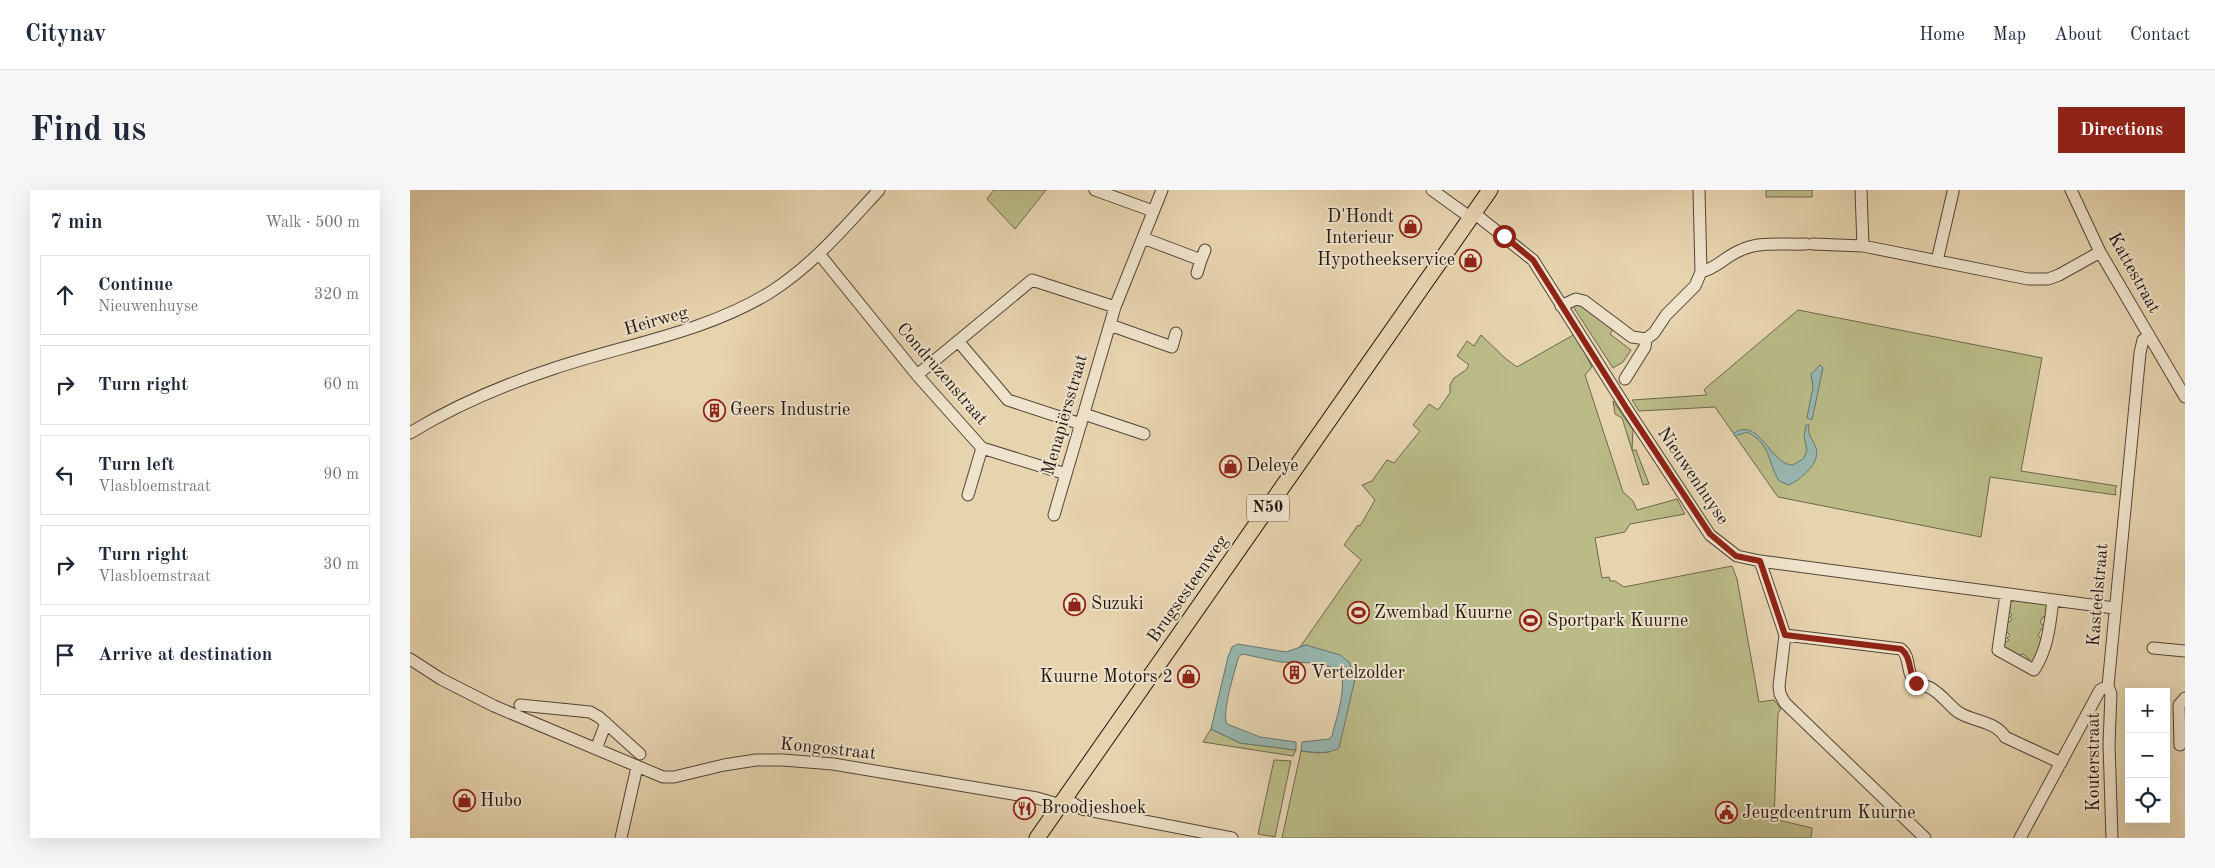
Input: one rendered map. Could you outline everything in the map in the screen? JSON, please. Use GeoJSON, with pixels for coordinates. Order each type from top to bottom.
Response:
{"type":"FeatureCollection","features":[{"type":"Feature","properties":{"kind":"main road","name":"Brugsesteenweg"},"geometry":{"type":"LineString","coordinates":[[1037,838],[1490,190]]}},
{"type":"Feature","properties":{"kind":"street","name":"Heirweg"},"geometry":{"type":"LineString","coordinates":[[410,433],[435,418],[475,400],[555,368],[671,336],[724,316],[769,292],[820,255],[879,190]]}},
{"type":"Feature","properties":{"kind":"street"},"geometry":{"type":"LineString","coordinates":[[1095,190],[1154,211]]}},
{"type":"Feature","properties":{"kind":"street","name":"Menapiërsstraat"},"geometry":{"type":"LineString","coordinates":[[1054,515],[1115,307],[1162,190]]}},
{"type":"Feature","properties":{"kind":"street","name":"Nieuwenhuyse"},"geometry":{"type":"LineString","coordinates":[[1432,190],[1473,216],[1533,260],[1710,534],[1736,556],[1760,561],[2114,608]]}},
{"type":"Feature","properties":{"kind":"street"},"geometry":{"type":"LineString","coordinates":[[1561,306],[1576,299],[1584,301],[1632,337],[1646,339],[1654,334],[1666,315],[1695,286],[1701,272],[1699,190]]}},
{"type":"Feature","properties":{"kind":"street"},"geometry":{"type":"LineString","coordinates":[[1862,190],[1863,246]]}},
{"type":"Feature","properties":{"kind":"street","name":"Kattestraat"},"geometry":{"type":"LineString","coordinates":[[2071,190],[2100,252],[2185,397]]}},
{"type":"Feature","properties":{"kind":"street"},"geometry":{"type":"LineString","coordinates":[[1938,261],[1954,192]]}},
{"type":"Feature","properties":{"kind":"street"},"geometry":{"type":"LineString","coordinates":[[1142,238],[1203,255],[1197,273]]}},
{"type":"Feature","properties":{"kind":"street"},"geometry":{"type":"LineString","coordinates":[[1701,272],[1714,268],[1728,256],[1743,248],[1759,245],[1810,244],[1863,246],[2028,279],[2048,279],[2059,275],[2100,252]]}},
{"type":"Feature","properties":{"kind":"street","name":"Condruzenstraat"},"geometry":{"type":"LineString","coordinates":[[820,255],[917,375],[982,448],[1066,474]]}},
{"type":"Feature","properties":{"kind":"street"},"geometry":{"type":"LineString","coordinates":[[917,375],[1032,280],[1115,307]]}},
{"type":"Feature","properties":{"kind":"street"},"geometry":{"type":"LineString","coordinates":[[1110,325],[1172,347],[1176,333]]}},
{"type":"Feature","properties":{"kind":"street","name":"Kasteelstraat"},"geometry":{"type":"LineString","coordinates":[[2108,686],[2140,353],[2143,340],[2149,336]]}},
{"type":"Feature","properties":{"kind":"street"},"geometry":{"type":"LineString","coordinates":[[1625,379],[1645,347],[1646,339]]}},
{"type":"Feature","properties":{"kind":"street"},"geometry":{"type":"LineString","coordinates":[[958,341],[1008,400],[1144,434]]}},
{"type":"Feature","properties":{"kind":"street"},"geometry":{"type":"LineString","coordinates":[[968,495],[982,448]]}},
{"type":"Feature","properties":{"kind":"street"},"geometry":{"type":"LineString","coordinates":[[1760,561],[1785,635],[1779,686],[1780,694],[1785,703],[1925,838]]}},
{"type":"Feature","properties":{"kind":"street"},"geometry":{"type":"LineString","coordinates":[[2006,594],[1998,650],[2034,670],[2040,662],[2047,642],[2053,600]]}},
{"type":"Feature","properties":{"kind":"street"},"geometry":{"type":"LineString","coordinates":[[1785,635],[1901,649],[1905,653],[1912,678],[1916,683],[1932,688],[1957,711],[1976,721],[1985,722],[2002,732],[2005,737],[2061,763]]}},
{"type":"Feature","properties":{"kind":"street"},"geometry":{"type":"LineString","coordinates":[[2153,648],[2185,651]]}},
{"type":"Feature","properties":{"kind":"street","name":"Kongostraat"},"geometry":{"type":"LineString","coordinates":[[410,658],[441,679],[494,706],[663,777],[674,777],[724,765],[756,760],[833,764],[1063,802],[1082,809],[1213,836],[1232,838]]}},
{"type":"Feature","properties":{"kind":"street"},"geometry":{"type":"LineString","coordinates":[[2020,838],[2100,690],[2108,686]]}},
{"type":"Feature","properties":{"kind":"street","name":"Kouterstraat"},"geometry":{"type":"LineString","coordinates":[[2108,686],[2111,694],[2109,744],[2112,838]]}},
{"type":"Feature","properties":{"kind":"street"},"geometry":{"type":"LineString","coordinates":[[2180,745],[2179,705],[2185,698]]}},
{"type":"Feature","properties":{"kind":"street"},"geometry":{"type":"LineString","coordinates":[[520,705],[590,712],[606,723],[640,754]]}},
{"type":"Feature","properties":{"kind":"street"},"geometry":{"type":"LineString","coordinates":[[596,749],[606,723]]}},
{"type":"Feature","properties":{"kind":"street"},"geometry":{"type":"LineString","coordinates":[[621,838],[637,767]]}},
{"type":"Feature","properties":{"kind":"green space"},"geometry":{"type":"Polygon","coordinates":[[[994,190],[1046,190],[1015,229],[987,199],[994,190]]]}},
{"type":"Feature","properties":{"kind":"green space"},"geometry":{"type":"Polygon","coordinates":[[[1766,190],[1812,190],[1812,197],[1766,197],[1766,190]]]}},
{"type":"Feature","properties":{"kind":"green space"},"geometry":{"type":"Polygon","coordinates":[[[1579,303],[1614,328],[1610,334],[1631,350],[1623,362],[1613,368],[1572,305],[1579,303]]]}},
{"type":"Feature","properties":{"kind":"green space"},"geometry":{"type":"Polygon","coordinates":[[[1798,310],[2042,358],[2021,471],[2117,486],[2115,489],[2116,495],[1990,477],[1981,537],[1778,497],[1715,407],[1639,411],[1632,400],[1707,395],[1704,390],[1707,387],[1798,310]]]}},
{"type":"Feature","properties":{"kind":"green space","name":"Sportpark Kuurne"},"geometry":{"type":"Polygon","coordinates":[[[1575,334],[1592,367],[1585,375],[1623,492],[1633,501],[1637,510],[1677,499],[1685,514],[1630,524],[1625,532],[1595,538],[1602,578],[1609,577],[1610,581],[1615,581],[1624,587],[1732,566],[1737,579],[1759,702],[1774,700],[1781,709],[1778,713],[1774,819],[1812,828],[1811,838],[1282,838],[1301,751],[1329,752],[1355,679],[1306,645],[1300,647],[1361,560],[1344,545],[1358,525],[1360,526],[1375,500],[1362,485],[1372,481],[1387,460],[1394,463],[1420,431],[1413,425],[1429,404],[1438,410],[1450,393],[1450,385],[1454,378],[1466,370],[1469,365],[1457,356],[1467,341],[1474,346],[1481,335],[1517,367],[1575,334]]]}},
{"type":"Feature","properties":{"kind":"green space"},"geometry":{"type":"Polygon","coordinates":[[[1613,401],[1633,430],[1632,450],[1622,418],[1615,414],[1613,401]]]}},
{"type":"Feature","properties":{"kind":"green space"},"geometry":{"type":"Polygon","coordinates":[[[1632,450],[1636,450],[1649,484],[1643,485],[1632,450]]]}},
{"type":"Feature","properties":{"kind":"green space"},"geometry":{"type":"Polygon","coordinates":[[[2010,599],[2048,604],[2048,621],[2044,616],[2040,622],[2047,630],[2046,633],[2042,628],[2038,635],[2044,643],[2034,663],[2023,661],[2029,659],[2023,654],[2015,657],[2001,645],[2002,637],[2006,642],[2009,640],[2007,638],[2010,635],[2004,629],[2005,617],[2009,622],[2012,620],[2010,617],[2012,615],[2006,607],[2010,599]]]}},
{"type":"Feature","properties":{"kind":"green space"},"geometry":{"type":"Polygon","coordinates":[[[1211,729],[1240,743],[1296,750],[1293,756],[1203,742],[1211,729]]]}},
{"type":"Feature","properties":{"kind":"green space"},"geometry":{"type":"Polygon","coordinates":[[[1274,760],[1291,761],[1275,837],[1258,834],[1274,760]]]}},
{"type":"Feature","properties":{"kind":"water"},"geometry":{"type":"Polygon","coordinates":[[[1820,365],[1823,368],[1812,420],[1807,418],[1813,387],[1811,374],[1820,365]]]}},
{"type":"Feature","properties":{"kind":"water"},"geometry":{"type":"Polygon","coordinates":[[[1806,425],[1809,425],[1810,434],[1816,448],[1816,459],[1804,475],[1789,485],[1779,481],[1765,448],[1755,437],[1747,432],[1735,436],[1733,434],[1742,430],[1750,431],[1757,435],[1778,458],[1785,463],[1793,465],[1803,459],[1807,451],[1804,436],[1806,425]]]}},
{"type":"Feature","properties":{"kind":"water"},"geometry":{"type":"Polygon","coordinates":[[[1238,644],[1286,652],[1306,645],[1340,655],[1349,662],[1355,679],[1339,748],[1325,752],[1301,751],[1302,742],[1329,739],[1332,736],[1340,703],[1341,670],[1317,663],[1280,662],[1243,654],[1239,656],[1229,691],[1226,711],[1227,724],[1260,737],[1296,742],[1296,750],[1240,743],[1211,729],[1228,657],[1232,647],[1238,644]]]}},
{"type":"Feature","properties":{"kind":"place","name":"D'Hondt Interieur"},"geometry":{"type":"Point","coordinates":[1410,227]}},
{"type":"Feature","properties":{"kind":"place","name":"Hypotheekservice"},"geometry":{"type":"Point","coordinates":[1471,260]}},
{"type":"Feature","properties":{"kind":"place","name":"Geers Industrie"},"geometry":{"type":"Point","coordinates":[714,410]}},
{"type":"Feature","properties":{"kind":"place","name":"Deleye"},"geometry":{"type":"Point","coordinates":[1230,466]}},
{"type":"Feature","properties":{"kind":"place","name":"Suzuki"},"geometry":{"type":"Point","coordinates":[1075,604]}},
{"type":"Feature","properties":{"kind":"place","name":"Zwembad Kuurne"},"geometry":{"type":"Point","coordinates":[1358,613]}},
{"type":"Feature","properties":{"kind":"place","name":"Sportpark Kuurne"},"geometry":{"type":"Point","coordinates":[1531,621]}},
{"type":"Feature","properties":{"kind":"place","name":"Vertelzolder"},"geometry":{"type":"Point","coordinates":[1295,673]}},
{"type":"Feature","properties":{"kind":"place","name":"Kuurne Motors 2"},"geometry":{"type":"Point","coordinates":[1189,677]}},
{"type":"Feature","properties":{"kind":"place","name":"Hubo"},"geometry":{"type":"Point","coordinates":[464,801]}},
{"type":"Feature","properties":{"kind":"place","name":"Broodjeshoek"},"geometry":{"type":"Point","coordinates":[1025,808]}},
{"type":"Feature","properties":{"kind":"place","name":"Jeugdcentrum Kuurne"},"geometry":{"type":"Point","coordinates":[1726,813]}},
{"type":"Feature","properties":{"kind":"route"},"geometry":{"type":"LineString","coordinates":[[1504,236],[1533,260],[1627,409],[1710,534],[1718,543],[1736,556],[1760,561],[1785,635],[1901,649],[1905,653],[1912,678],[1916,683]]}}]}
